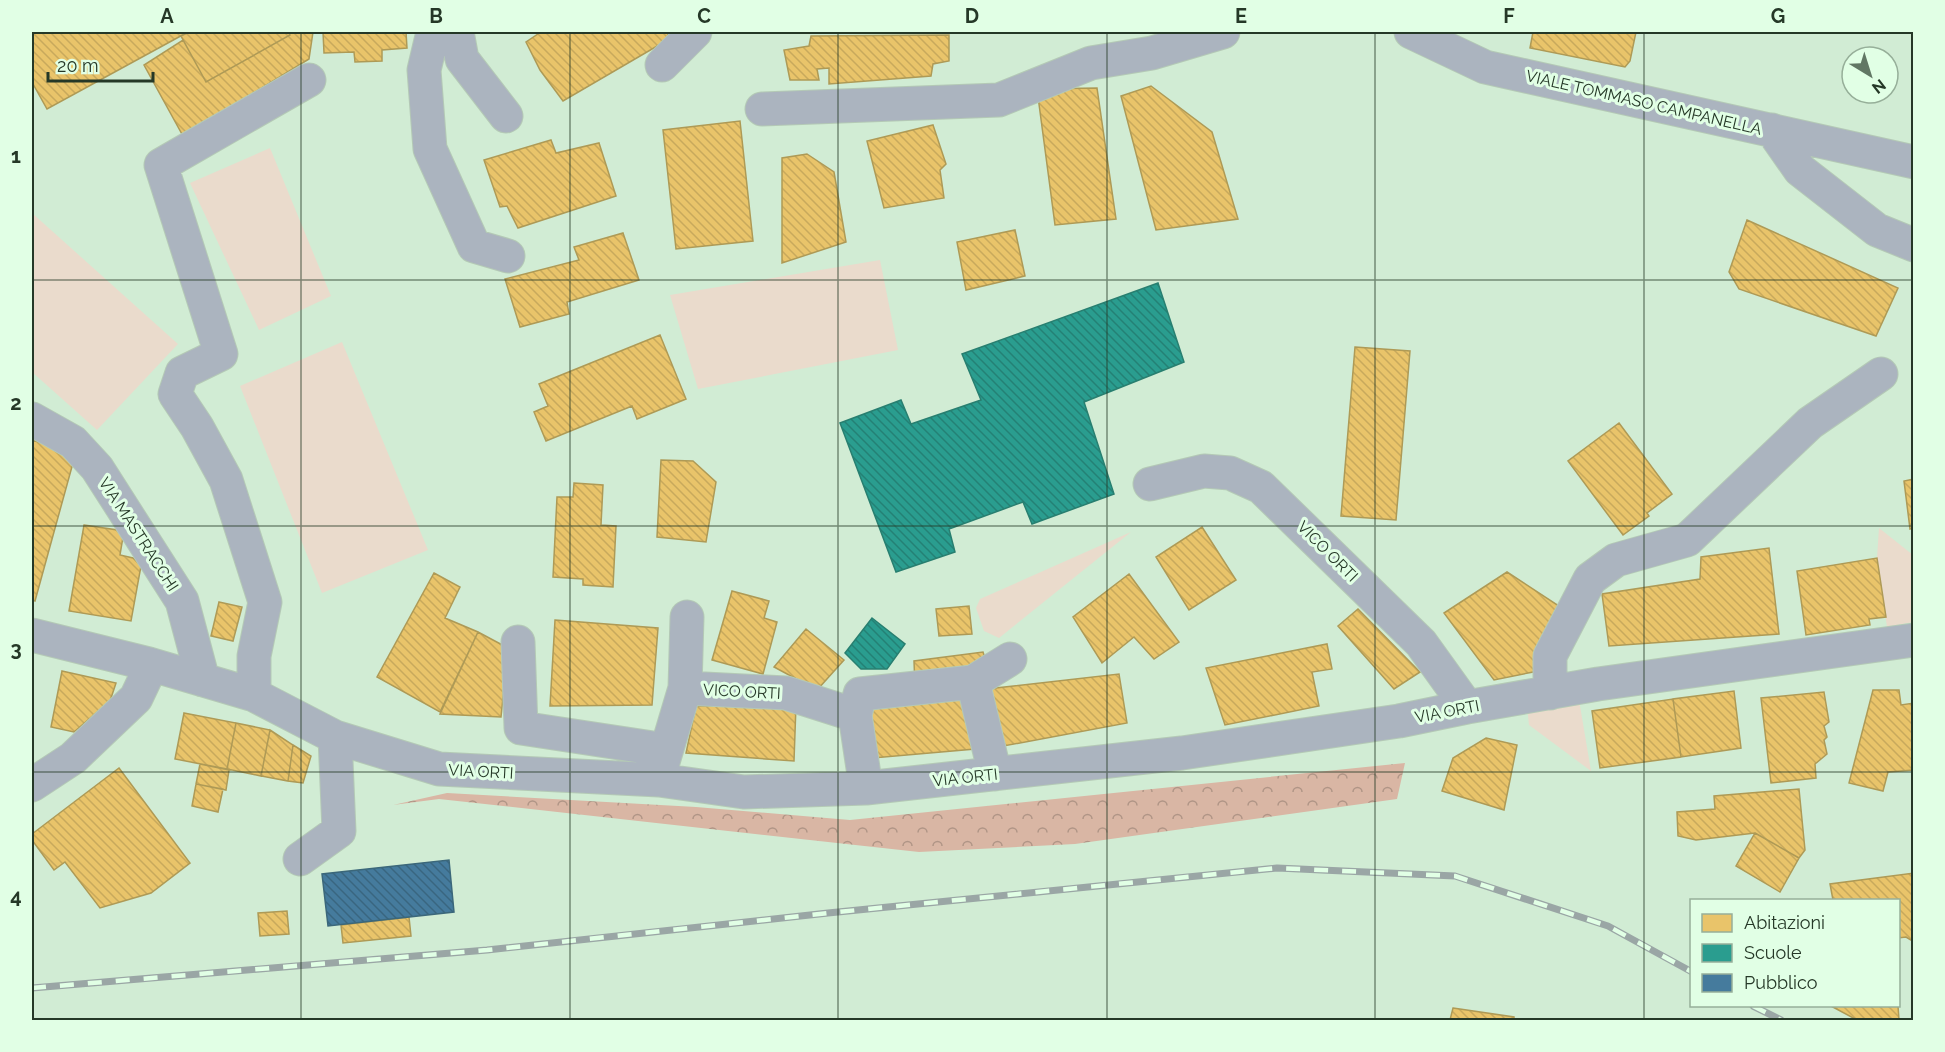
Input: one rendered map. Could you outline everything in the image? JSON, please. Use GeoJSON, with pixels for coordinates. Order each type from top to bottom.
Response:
{"type":"FeatureCollection","features":[{"type":"Feature","properties":{"kind":"street"},"geometry":{"type":"LineString","coordinates":[[433,32],[424,70],[430,149],[474,246],[508,256]]}},
{"type":"Feature","properties":{"kind":"street"},"geometry":{"type":"LineString","coordinates":[[457,32],[462,58],[506,116]]}},
{"type":"Feature","properties":{"kind":"street"},"geometry":{"type":"LineString","coordinates":[[662,65],[695,32]]}},
{"type":"Feature","properties":{"kind":"street"},"geometry":{"type":"LineString","coordinates":[[762,110],[999,100],[1091,63],[1152,53],[1223,32]]}},
{"type":"Feature","properties":{"kind":"street","name":"VIALE TOMMASO CAMPANELLA"},"geometry":{"type":"LineString","coordinates":[[1411,32],[1485,67],[1772,130],[1800,170],[1877,230],[1914,245]]}},
{"type":"Feature","properties":{"kind":"street"},"geometry":{"type":"LineString","coordinates":[[254,695],[254,656],[266,602],[226,480],[197,427],[175,394],[182,373],[221,354],[161,165],[309,80]]}},
{"type":"Feature","properties":{"kind":"street"},"geometry":{"type":"LineString","coordinates":[[1772,130],[1914,162]]}},
{"type":"Feature","properties":{"kind":"street"},"geometry":{"type":"LineString","coordinates":[[1550,693],[1550,656],[1590,579],[1616,560],[1687,540],[1810,423],[1881,374]]}},
{"type":"Feature","properties":{"kind":"street","name":"VIA MASTRACCHI"},"geometry":{"type":"LineString","coordinates":[[32,419],[73,442],[97,468],[182,601],[203,680]]}},
{"type":"Feature","properties":{"kind":"street","name":"VICO ORTI"},"geometry":{"type":"LineString","coordinates":[[1150,484],[1204,471],[1230,472],[1261,487],[1421,643],[1467,706]]}},
{"type":"Feature","properties":{"kind":"street"},"geometry":{"type":"LineString","coordinates":[[685,688],[687,617]]}},
{"type":"Feature","properties":{"kind":"street","name":"VIA ORTI"},"geometry":{"type":"LineString","coordinates":[[32,636],[149,664],[254,695],[335,737],[439,769],[662,765],[744,792],[866,788],[1182,753],[1399,721],[1467,706],[1550,693],[1914,640]]}},
{"type":"Feature","properties":{"kind":"street"},"geometry":{"type":"LineString","coordinates":[[518,642],[521,728],[662,765]]}},
{"type":"Feature","properties":{"kind":"street"},"geometry":{"type":"LineString","coordinates":[[866,788],[855,716],[860,694],[974,681],[1010,659]]}},
{"type":"Feature","properties":{"kind":"street"},"geometry":{"type":"LineString","coordinates":[[32,785],[73,758],[136,698],[149,664]]}},
{"type":"Feature","properties":{"kind":"street"},"geometry":{"type":"LineString","coordinates":[[974,681],[995,774]]}},
{"type":"Feature","properties":{"kind":"street","name":"VICO ORTI"},"geometry":{"type":"LineString","coordinates":[[662,765],[685,688],[786,693],[855,716]]}},
{"type":"Feature","properties":{"kind":"street"},"geometry":{"type":"LineString","coordinates":[[300,859],[339,831],[335,737]]}},
{"type":"Feature","properties":{"kind":"shaded area"},"geometry":{"type":"Polygon","coordinates":[[[270,148],[331,296],[259,330],[190,183],[270,148]]]}},
{"type":"Feature","properties":{"kind":"shaded area"},"geometry":{"type":"Polygon","coordinates":[[[32,213],[178,344],[97,430],[32,372],[32,213]]]}},
{"type":"Feature","properties":{"kind":"shaded area"},"geometry":{"type":"Polygon","coordinates":[[[880,260],[898,350],[698,389],[670,295],[880,260]]]}},
{"type":"Feature","properties":{"kind":"shaded area"},"geometry":{"type":"Polygon","coordinates":[[[342,342],[428,550],[322,593],[240,386],[342,342]]]}},
{"type":"Feature","properties":{"kind":"shaded area"},"geometry":{"type":"Polygon","coordinates":[[[1879,528],[1913,555],[1913,622],[1887,627],[1877,558],[1879,528]]]}},
{"type":"Feature","properties":{"kind":"shaded area"},"geometry":{"type":"Polygon","coordinates":[[[1131,532],[999,638],[984,631],[976,608],[980,599],[1131,532]]]}},
{"type":"Feature","properties":{"kind":"shaded area"},"geometry":{"type":"Polygon","coordinates":[[[1577,688],[1591,771],[1529,725],[1526,697],[1577,688]]]}},
{"type":"Feature","properties":{"kind":"green space"},"geometry":{"type":"Polygon","coordinates":[[[1405,763],[1397,799],[1075,844],[919,852],[439,799],[393,805],[447,793],[696,807],[850,820],[1405,763]]]}},
{"type":"Feature","properties":{"kind":"building: Abitazioni"},"geometry":{"type":"Polygon","coordinates":[[[32,32],[188,32],[47,109],[32,85],[32,32]]]}},
{"type":"Feature","properties":{"kind":"building: Abitazioni"},"geometry":{"type":"Polygon","coordinates":[[[189,32],[288,32],[290,35],[206,82],[181,36],[189,32]]]}},
{"type":"Feature","properties":{"kind":"building: Abitazioni"},"geometry":{"type":"Polygon","coordinates":[[[288,32],[313,32],[309,59],[183,136],[144,65],[183,40],[206,82],[290,35],[288,32]]]}},
{"type":"Feature","properties":{"kind":"building: Abitazioni"},"geometry":{"type":"Polygon","coordinates":[[[323,32],[406,32],[407,48],[382,50],[382,61],[355,62],[354,52],[324,53],[323,32]]]}},
{"type":"Feature","properties":{"kind":"building: Abitazioni"},"geometry":{"type":"Polygon","coordinates":[[[541,32],[666,32],[671,38],[563,101],[540,70],[526,42],[541,32]]]}},
{"type":"Feature","properties":{"kind":"building: Abitazioni"},"geometry":{"type":"Polygon","coordinates":[[[1533,32],[1636,32],[1630,61],[1625,67],[1530,48],[1533,32]]]}},
{"type":"Feature","properties":{"kind":"building: Abitazioni"},"geometry":{"type":"Polygon","coordinates":[[[949,35],[949,61],[933,64],[931,76],[829,84],[829,68],[817,69],[819,80],[790,80],[784,50],[809,46],[811,36],[949,35]]]}},
{"type":"Feature","properties":{"kind":"building: Abitazioni"},"geometry":{"type":"Polygon","coordinates":[[[1151,86],[1212,132],[1238,219],[1156,230],[1121,96],[1151,86]]]}},
{"type":"Feature","properties":{"kind":"building: Abitazioni"},"geometry":{"type":"Polygon","coordinates":[[[1097,88],[1116,219],[1055,225],[1037,89],[1097,88]]]}},
{"type":"Feature","properties":{"kind":"building: Abitazioni"},"geometry":{"type":"Polygon","coordinates":[[[740,121],[753,241],[676,249],[663,130],[740,121]]]}},
{"type":"Feature","properties":{"kind":"building: Abitazioni"},"geometry":{"type":"Polygon","coordinates":[[[933,125],[946,164],[940,170],[944,198],[884,208],[867,141],[933,125]]]}},
{"type":"Feature","properties":{"kind":"building: Abitazioni"},"geometry":{"type":"Polygon","coordinates":[[[551,140],[556,153],[599,143],[616,196],[518,228],[507,206],[500,207],[484,160],[551,140]]]}},
{"type":"Feature","properties":{"kind":"building: Abitazioni"},"geometry":{"type":"Polygon","coordinates":[[[807,154],[834,172],[846,242],[782,263],[782,158],[807,154]]]}},
{"type":"Feature","properties":{"kind":"building: Abitazioni"},"geometry":{"type":"Polygon","coordinates":[[[1747,220],[1898,288],[1876,336],[1739,289],[1729,272],[1747,220]]]}},
{"type":"Feature","properties":{"kind":"building: Abitazioni"},"geometry":{"type":"Polygon","coordinates":[[[1015,230],[1025,276],[966,290],[957,242],[1015,230]]]}},
{"type":"Feature","properties":{"kind":"building: Abitazioni"},"geometry":{"type":"Polygon","coordinates":[[[623,233],[639,280],[567,302],[569,314],[520,327],[505,279],[579,260],[574,247],[623,233]]]}},
{"type":"Feature","properties":{"kind":"building: Abitazioni"},"geometry":{"type":"Polygon","coordinates":[[[660,335],[686,399],[637,419],[632,406],[546,441],[534,412],[548,406],[539,384],[660,335]]]}},
{"type":"Feature","properties":{"kind":"building: Abitazioni"},"geometry":{"type":"Polygon","coordinates":[[[1355,347],[1410,351],[1396,520],[1341,516],[1355,347]]]}},
{"type":"Feature","properties":{"kind":"building: Abitazioni"},"geometry":{"type":"Polygon","coordinates":[[[1619,423],[1672,494],[1647,513],[1649,516],[1623,535],[1568,461],[1619,423]]]}},
{"type":"Feature","properties":{"kind":"building: Abitazioni"},"geometry":{"type":"Polygon","coordinates":[[[32,440],[76,452],[35,601],[32,600],[32,440]]]}},
{"type":"Feature","properties":{"kind":"building: Abitazioni"},"geometry":{"type":"Polygon","coordinates":[[[661,460],[693,461],[716,482],[706,542],[657,537],[661,460]]]}},
{"type":"Feature","properties":{"kind":"building: Abitazioni"},"geometry":{"type":"Polygon","coordinates":[[[1914,479],[1914,528],[1910,529],[1904,481],[1914,479]]]}},
{"type":"Feature","properties":{"kind":"building: Abitazioni"},"geometry":{"type":"Polygon","coordinates":[[[574,483],[603,485],[601,525],[616,526],[613,587],[583,585],[583,579],[553,577],[557,497],[573,497],[574,483]]]}},
{"type":"Feature","properties":{"kind":"building: Abitazioni"},"geometry":{"type":"Polygon","coordinates":[[[84,525],[124,531],[120,555],[133,558],[141,566],[131,621],[69,611],[84,525]]]}},
{"type":"Feature","properties":{"kind":"building: Abitazioni"},"geometry":{"type":"Polygon","coordinates":[[[1202,527],[1236,580],[1189,610],[1156,557],[1202,527]]]}},
{"type":"Feature","properties":{"kind":"building: Abitazioni"},"geometry":{"type":"Polygon","coordinates":[[[1769,548],[1779,634],[1609,646],[1602,594],[1700,579],[1701,557],[1769,548]]]}},
{"type":"Feature","properties":{"kind":"building: Abitazioni"},"geometry":{"type":"Polygon","coordinates":[[[1877,558],[1886,617],[1869,619],[1870,625],[1806,635],[1797,571],[1877,558]]]}},
{"type":"Feature","properties":{"kind":"building: Abitazioni"},"geometry":{"type":"Polygon","coordinates":[[[1507,572],[1565,610],[1533,672],[1494,680],[1444,613],[1507,572]]]}},
{"type":"Feature","properties":{"kind":"building: Abitazioni"},"geometry":{"type":"Polygon","coordinates":[[[434,573],[460,587],[445,618],[478,632],[440,712],[377,677],[434,573]]]}},
{"type":"Feature","properties":{"kind":"building: Abitazioni"},"geometry":{"type":"Polygon","coordinates":[[[1129,574],[1179,642],[1154,659],[1134,637],[1102,663],[1073,617],[1129,574]]]}},
{"type":"Feature","properties":{"kind":"building: Abitazioni"},"geometry":{"type":"Polygon","coordinates":[[[732,591],[769,601],[764,618],[777,622],[763,674],[712,660],[732,591]]]}},
{"type":"Feature","properties":{"kind":"building: Abitazioni"},"geometry":{"type":"Polygon","coordinates":[[[219,602],[242,607],[233,641],[211,636],[219,602]]]}},
{"type":"Feature","properties":{"kind":"building: Abitazioni"},"geometry":{"type":"Polygon","coordinates":[[[969,606],[972,634],[939,636],[936,609],[969,606]]]}},
{"type":"Feature","properties":{"kind":"building: Abitazioni"},"geometry":{"type":"Polygon","coordinates":[[[1358,609],[1420,672],[1394,689],[1338,626],[1358,609]]]}},
{"type":"Feature","properties":{"kind":"building: Abitazioni"},"geometry":{"type":"Polygon","coordinates":[[[555,620],[658,628],[652,705],[550,706],[555,620]]]}},
{"type":"Feature","properties":{"kind":"building: Abitazioni"},"geometry":{"type":"Polygon","coordinates":[[[806,629],[844,660],[817,690],[774,667],[806,629]]]}},
{"type":"Feature","properties":{"kind":"building: Abitazioni"},"geometry":{"type":"Polygon","coordinates":[[[478,632],[508,648],[501,717],[440,714],[478,632]]]}},
{"type":"Feature","properties":{"kind":"building: Abitazioni"},"geometry":{"type":"Polygon","coordinates":[[[1327,644],[1332,669],[1312,672],[1319,706],[1225,725],[1206,668],[1327,644]]]}},
{"type":"Feature","properties":{"kind":"building: Abitazioni"},"geometry":{"type":"Polygon","coordinates":[[[983,652],[988,668],[915,687],[914,661],[983,652]]]}},
{"type":"Feature","properties":{"kind":"building: Abitazioni"},"geometry":{"type":"Polygon","coordinates":[[[62,671],[116,683],[110,701],[74,732],[51,727],[62,671]]]}},
{"type":"Feature","properties":{"kind":"building: Abitazioni"},"geometry":{"type":"Polygon","coordinates":[[[1119,674],[1127,723],[998,747],[987,689],[1119,674]]]}},
{"type":"Feature","properties":{"kind":"building: Abitazioni"},"geometry":{"type":"Polygon","coordinates":[[[1873,690],[1899,690],[1901,705],[1914,703],[1914,770],[1888,772],[1883,791],[1849,783],[1873,690]]]}},
{"type":"Feature","properties":{"kind":"building: Abitazioni"},"geometry":{"type":"Polygon","coordinates":[[[973,691],[975,749],[873,758],[865,705],[973,691]]]}},
{"type":"Feature","properties":{"kind":"building: Abitazioni"},"geometry":{"type":"Polygon","coordinates":[[[1734,691],[1741,748],[1681,757],[1673,699],[1734,691]]]}},
{"type":"Feature","properties":{"kind":"building: Abitazioni"},"geometry":{"type":"Polygon","coordinates":[[[1824,692],[1829,722],[1824,726],[1827,737],[1824,740],[1827,754],[1815,764],[1816,778],[1771,783],[1761,698],[1824,692]]]}},
{"type":"Feature","properties":{"kind":"building: Abitazioni"},"geometry":{"type":"Polygon","coordinates":[[[1673,699],[1681,757],[1600,768],[1592,711],[1673,699]]]}},
{"type":"Feature","properties":{"kind":"building: Abitazioni"},"geometry":{"type":"Polygon","coordinates":[[[796,705],[794,761],[686,753],[696,706],[796,705]]]}},
{"type":"Feature","properties":{"kind":"building: Abitazioni"},"geometry":{"type":"Polygon","coordinates":[[[184,713],[236,723],[227,769],[175,759],[184,713]]]}},
{"type":"Feature","properties":{"kind":"building: Abitazioni"},"geometry":{"type":"Polygon","coordinates":[[[236,723],[270,730],[261,776],[227,769],[236,723]]]}},
{"type":"Feature","properties":{"kind":"building: Abitazioni"},"geometry":{"type":"Polygon","coordinates":[[[270,730],[293,745],[288,781],[261,776],[270,730]]]}},
{"type":"Feature","properties":{"kind":"building: Abitazioni"},"geometry":{"type":"Polygon","coordinates":[[[1486,738],[1517,745],[1504,810],[1442,791],[1453,758],[1486,738]]]}},
{"type":"Feature","properties":{"kind":"building: Abitazioni"},"geometry":{"type":"Polygon","coordinates":[[[293,745],[311,756],[303,783],[288,781],[293,745]]]}},
{"type":"Feature","properties":{"kind":"building: Abitazioni"},"geometry":{"type":"Polygon","coordinates":[[[200,764],[229,770],[226,790],[196,784],[200,764]]]}},
{"type":"Feature","properties":{"kind":"building: Abitazioni"},"geometry":{"type":"Polygon","coordinates":[[[119,768],[190,863],[151,893],[100,908],[65,862],[54,870],[32,840],[32,834],[119,768]]]}},
{"type":"Feature","properties":{"kind":"building: Abitazioni"},"geometry":{"type":"Polygon","coordinates":[[[196,784],[223,789],[218,812],[192,806],[196,784]]]}},
{"type":"Feature","properties":{"kind":"building: Abitazioni"},"geometry":{"type":"Polygon","coordinates":[[[1799,789],[1805,850],[1799,858],[1755,833],[1696,840],[1678,836],[1677,812],[1715,809],[1714,796],[1799,789]]]}},
{"type":"Feature","properties":{"kind":"building: Abitazioni"},"geometry":{"type":"Polygon","coordinates":[[[1755,833],[1799,858],[1780,892],[1736,866],[1755,833]]]}},
{"type":"Feature","properties":{"kind":"building: Abitazioni"},"geometry":{"type":"Polygon","coordinates":[[[1914,873],[1914,942],[1906,937],[1900,938],[1900,899],[1833,899],[1830,884],[1914,873]]]}},
{"type":"Feature","properties":{"kind":"building: Abitazioni"},"geometry":{"type":"Polygon","coordinates":[[[287,911],[289,934],[260,936],[258,913],[287,911]]]}},
{"type":"Feature","properties":{"kind":"building: Abitazioni"},"geometry":{"type":"Polygon","coordinates":[[[409,917],[411,936],[343,943],[341,925],[409,917]]]}},
{"type":"Feature","properties":{"kind":"building: Abitazioni"},"geometry":{"type":"Polygon","coordinates":[[[1833,1007],[1898,1007],[1899,1020],[1857,1020],[1833,1007]]]}},
{"type":"Feature","properties":{"kind":"building: Abitazioni"},"geometry":{"type":"Polygon","coordinates":[[[1453,1008],[1514,1017],[1514,1020],[1450,1020],[1453,1008]]]}},
{"type":"Feature","properties":{"kind":"building: Scuole"},"geometry":{"type":"Polygon","coordinates":[[[1158,283],[1184,362],[1084,402],[1114,494],[1032,524],[1023,502],[949,529],[955,552],[896,572],[840,423],[901,400],[911,424],[981,400],[962,354],[1158,283]]]}},
{"type":"Feature","properties":{"kind":"building: Scuole"},"geometry":{"type":"Polygon","coordinates":[[[872,618],[905,644],[887,669],[861,669],[845,653],[872,618]]]}},
{"type":"Feature","properties":{"kind":"building: Pubblico"},"geometry":{"type":"Polygon","coordinates":[[[449,860],[454,912],[328,926],[322,874],[449,860]]]}},
{"type":"Feature","properties":{"kind":"railway"},"geometry":{"type":"LineString","coordinates":[[32,988],[487,950],[1277,868],[1455,876],[1608,926],[1690,971]]}},
{"type":"Feature","properties":{"kind":"railway"},"geometry":{"type":"LineString","coordinates":[[1755,1007],[1781,1020]]}}]}
